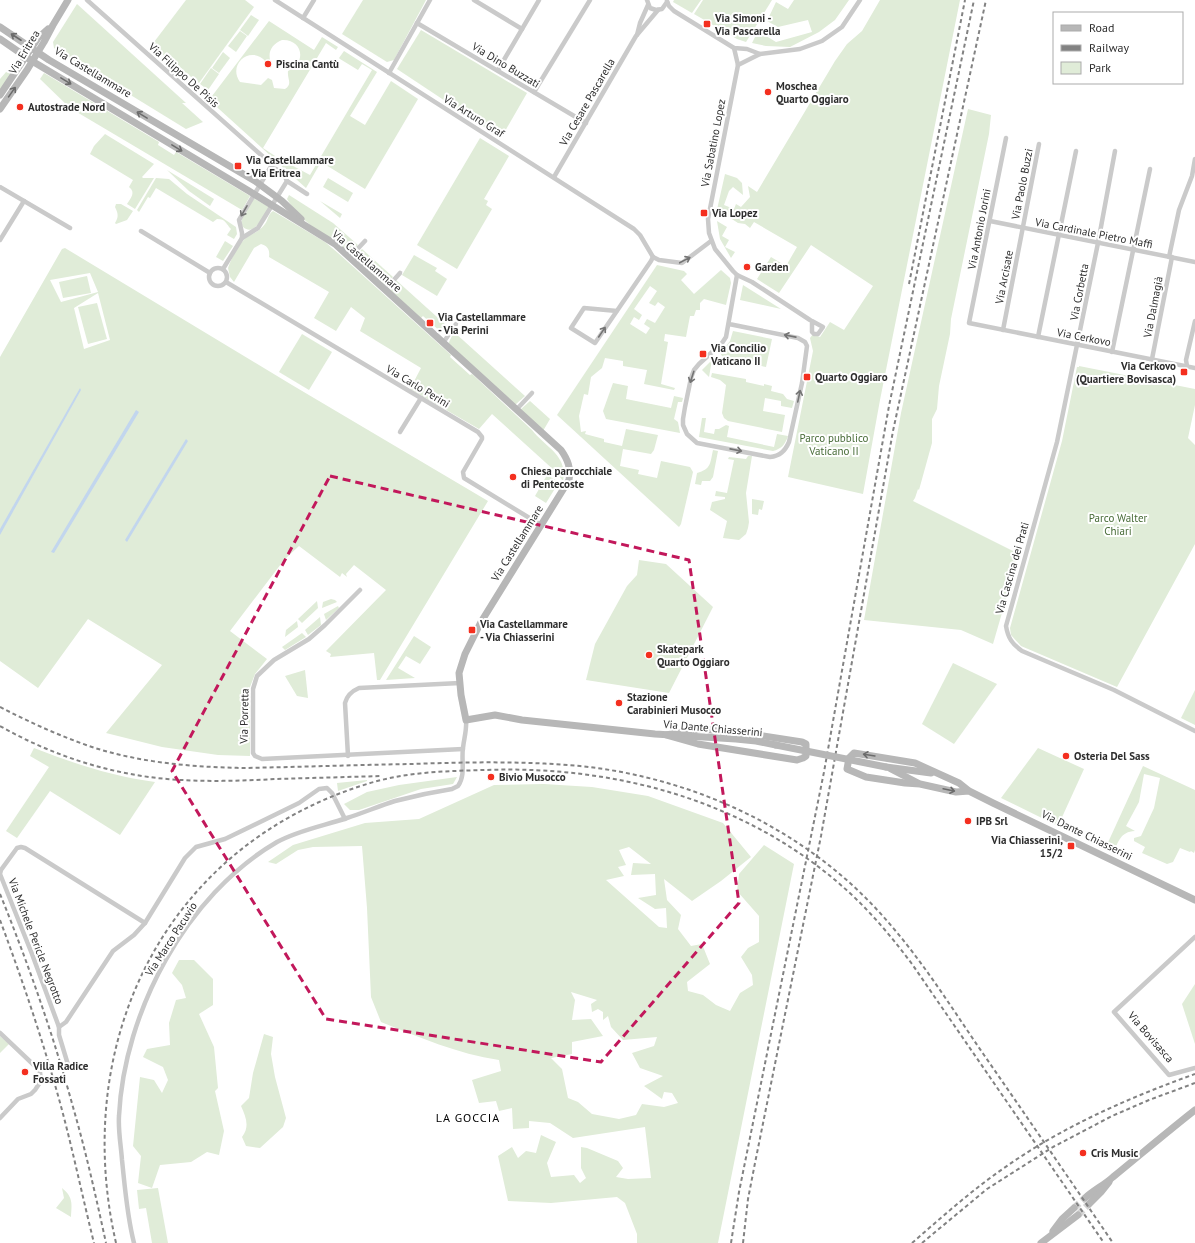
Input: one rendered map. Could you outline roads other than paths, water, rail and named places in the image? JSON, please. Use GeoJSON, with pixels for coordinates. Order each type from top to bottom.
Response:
{"type":"FeatureCollection","features":[{"type":"Feature","properties":{"kind":"street","name":"Via Eritrea"},"geometry":{"type":"LineString","coordinates":[[0,109],[35,50],[38,38],[52,25],[68,0]]}},
{"type":"Feature","properties":{"kind":"street","name":"Via Filippo De Pisis"},"geometry":{"type":"LineString","coordinates":[[87,0],[269,162]]}},
{"type":"Feature","properties":{"kind":"street","name":"Via Arturo Graf"},"geometry":{"type":"LineString","coordinates":[[275,0],[638,232],[653,257]]}},
{"type":"Feature","properties":{"kind":"street"},"geometry":{"type":"LineString","coordinates":[[303,18],[314,0]]}},
{"type":"Feature","properties":{"kind":"street"},"geometry":{"type":"LineString","coordinates":[[389,73],[430,0]]}},
{"type":"Feature","properties":{"kind":"street"},"geometry":{"type":"LineString","coordinates":[[474,0],[522,28]]}},
{"type":"Feature","properties":{"kind":"street"},"geometry":{"type":"LineString","coordinates":[[498,70],[539,0]]}},
{"type":"Feature","properties":{"kind":"street"},"geometry":{"type":"LineString","coordinates":[[534,92],[590,0]]}},
{"type":"Feature","properties":{"kind":"street"},"geometry":{"type":"LineString","coordinates":[[667,0],[669,6],[674,10],[734,48],[747,49],[760,54]]}},
{"type":"Feature","properties":{"kind":"street"},"geometry":{"type":"LineString","coordinates":[[636,36],[667,4],[667,0]]}},
{"type":"Feature","properties":{"kind":"street"},"geometry":{"type":"LineString","coordinates":[[738,65],[760,54],[800,49],[822,41],[842,27],[860,0]]}},
{"type":"Feature","properties":{"kind":"street"},"geometry":{"type":"LineString","coordinates":[[648,2],[653,10],[674,10]]}},
{"type":"Feature","properties":{"kind":"street"},"geometry":{"type":"LineString","coordinates":[[636,36],[648,2]]}},
{"type":"Feature","properties":{"kind":"street","name":"Via Dino Buzzati"},"geometry":{"type":"LineString","coordinates":[[417,23],[586,123]]}},
{"type":"Feature","properties":{"kind":"street","name":"Via Castellammare"},"geometry":{"type":"LineString","coordinates":[[0,27],[35,50],[260,184],[311,229]]}},
{"type":"Feature","properties":{"kind":"street","name":"Via Cesare Pascarella"},"geometry":{"type":"LineString","coordinates":[[554,177],[636,36]]}},
{"type":"Feature","properties":{"kind":"street","name":"Via Castellammare"},"geometry":{"type":"LineString","coordinates":[[0,38],[30,59],[273,205],[334,244],[561,450],[569,464],[570,472],[568,480],[474,635],[465,654],[459,673],[460,683]]}},
{"type":"Feature","properties":{"kind":"street","name":"Via Sabatino Lopez"},"geometry":{"type":"LineString","coordinates":[[734,48],[738,65],[708,219],[711,240],[720,257],[737,275],[752,282],[811,321]]}},
{"type":"Feature","properties":{"kind":"street","name":"Via Eritrea"},"geometry":{"type":"LineString","coordinates":[[0,95],[30,59]]}},
{"type":"Feature","properties":{"kind":"street","name":"Via Antonio Jorini"},"geometry":{"type":"LineString","coordinates":[[969,323],[1006,138]]}},
{"type":"Feature","properties":{"kind":"street","name":"Via Paolo Buzzi"},"geometry":{"type":"LineString","coordinates":[[1023,228],[1039,144]]}},
{"type":"Feature","properties":{"kind":"street","name":"Via Corbetta"},"geometry":{"type":"LineString","coordinates":[[1077,345],[1115,150]]}},
{"type":"Feature","properties":{"kind":"street"},"geometry":{"type":"LineString","coordinates":[[1038,338],[1076,151]]}},
{"type":"Feature","properties":{"kind":"street","name":"Via Dalmagià"},"geometry":{"type":"LineString","coordinates":[[1152,359],[1179,210],[1192,176],[1195,159]]}},
{"type":"Feature","properties":{"kind":"street"},"geometry":{"type":"LineString","coordinates":[[242,238],[239,220],[270,168],[278,169],[287,181],[307,194]]}},
{"type":"Feature","properties":{"kind":"street"},"geometry":{"type":"LineString","coordinates":[[1112,352],[1150,169]]}},
{"type":"Feature","properties":{"kind":"street"},"geometry":{"type":"LineString","coordinates":[[223,269],[242,238],[249,233],[254,232],[258,228],[287,181]]}},
{"type":"Feature","properties":{"kind":"street"},"geometry":{"type":"LineString","coordinates":[[0,187],[70,228]]}},
{"type":"Feature","properties":{"kind":"street"},"geometry":{"type":"LineString","coordinates":[[0,240],[24,201]]}},
{"type":"Feature","properties":{"kind":"street","name":"Via Cardinale Pietro Maffi"},"geometry":{"type":"LineString","coordinates":[[990,221],[1195,262]]}},
{"type":"Feature","properties":{"kind":"street","name":"Via Arcisate"},"geometry":{"type":"LineString","coordinates":[[1003,330],[1023,228]]}},
{"type":"Feature","properties":{"kind":"street"},"geometry":{"type":"LineString","coordinates":[[241,229],[249,233]]}},
{"type":"Feature","properties":{"kind":"street"},"geometry":{"type":"LineString","coordinates":[[141,231],[210,273]]}},
{"type":"Feature","properties":{"kind":"street"},"geometry":{"type":"LineString","coordinates":[[617,311],[584,308],[571,328],[595,343],[617,311],[653,257],[660,260],[682,263],[711,240]]}},
{"type":"Feature","properties":{"kind":"street"},"geometry":{"type":"LineString","coordinates":[[350,258],[365,241]]}},
{"type":"Feature","properties":{"kind":"street"},"geometry":{"type":"LineString","coordinates":[[216,268],[223,269],[227,276],[226,282],[220,286],[213,284],[209,279],[210,273],[216,268]]}},
{"type":"Feature","properties":{"kind":"street"},"geometry":{"type":"LineString","coordinates":[[385,290],[400,273]]}},
{"type":"Feature","properties":{"kind":"street"},"geometry":{"type":"LineString","coordinates":[[728,324],[798,338],[805,342],[808,346],[802,383],[789,442],[786,449],[776,457],[697,443],[687,434],[684,425],[683,419],[685,407],[694,370],[722,343],[726,337],[728,324],[737,275]]}},
{"type":"Feature","properties":{"kind":"street","name":"Via Carlo Perini"},"geometry":{"type":"LineString","coordinates":[[226,282],[478,432],[482,437],[482,441],[463,472],[466,480],[541,525]]}},
{"type":"Feature","properties":{"kind":"street"},"geometry":{"type":"LineString","coordinates":[[1187,366],[1186,360],[1195,321]]}},
{"type":"Feature","properties":{"kind":"street","name":"Via Cerkovo"},"geometry":{"type":"LineString","coordinates":[[969,323],[1038,338],[1195,368]]}},
{"type":"Feature","properties":{"kind":"street"},"geometry":{"type":"LineString","coordinates":[[443,343],[456,324]]}},
{"type":"Feature","properties":{"kind":"street","name":"Via Cascina dei Prati"},"geometry":{"type":"LineString","coordinates":[[1077,345],[1057,442],[1008,616],[1006,626],[1007,634],[1015,646],[1022,651],[1114,690],[1195,731]]}},
{"type":"Feature","properties":{"kind":"street"},"geometry":{"type":"LineString","coordinates":[[516,410],[532,393]]}},
{"type":"Feature","properties":{"kind":"street"},"geometry":{"type":"LineString","coordinates":[[400,432],[421,398]]}},
{"type":"Feature","properties":{"kind":"street","name":"Via Porretta"},"geometry":{"type":"LineString","coordinates":[[360,590],[326,625],[309,639],[274,660],[257,676],[253,689],[252,750],[255,756],[262,759],[348,756],[463,749]]}},
{"type":"Feature","properties":{"kind":"street"},"geometry":{"type":"LineString","coordinates":[[348,756],[345,703],[348,695],[359,688],[460,683],[462,705],[467,728],[463,749]]}},
{"type":"Feature","properties":{"kind":"street","name":"Via Dante Chiasserini"},"geometry":{"type":"LineString","coordinates":[[466,720],[495,715],[522,720],[666,735],[756,741],[886,767],[925,773],[936,773],[960,783],[969,790],[1195,900]]}},
{"type":"Feature","properties":{"kind":"street"},"geometry":{"type":"LineString","coordinates":[[700,729],[744,733],[802,742],[806,744],[806,756],[797,760],[698,744],[666,735],[700,729]]}},
{"type":"Feature","properties":{"kind":"street","name":"Via Marco Pacuvio"},"geometry":{"type":"LineString","coordinates":[[134,1243],[128,1219],[119,1127],[120,1106],[130,1044],[153,983],[172,950],[205,904],[237,872],[277,843],[323,824],[345,819],[396,801],[458,786],[461,780],[463,749]]}},
{"type":"Feature","properties":{"kind":"street"},"geometry":{"type":"LineString","coordinates":[[920,784],[905,783],[856,773],[847,769],[849,758],[854,753],[915,763],[936,773],[938,781],[930,786]]}},
{"type":"Feature","properties":{"kind":"street","name":"Via Dante Chiasserini"},"geometry":{"type":"LineString","coordinates":[[886,767],[920,784],[956,792],[969,790]]}},
{"type":"Feature","properties":{"kind":"street","name":"Via Michele Pericle Negrotto"},"geometry":{"type":"LineString","coordinates":[[58,1027],[66,1022],[113,951],[134,935],[145,923],[185,858],[196,847],[225,839],[299,802],[314,791],[323,788],[330,790],[345,819]]}},
{"type":"Feature","properties":{"kind":"street","name":"Via Michele Pericle Negrotto"},"geometry":{"type":"LineString","coordinates":[[69,1068],[58,1027],[32,954],[0,874],[1,870],[18,848],[25,848],[145,923]]}},
{"type":"Feature","properties":{"kind":"street","name":"Via Bovisasca"},"geometry":{"type":"LineString","coordinates":[[1195,937],[1114,1012],[1169,1075],[1195,1068]]}},
{"type":"Feature","properties":{"kind":"street"},"geometry":{"type":"LineString","coordinates":[[0,1033],[38,1069],[41,1077],[38,1086],[31,1094],[18,1099],[0,1118]]}},
{"type":"Feature","properties":{"kind":"street"},"geometry":{"type":"LineString","coordinates":[[1087,1201],[1101,1192],[1113,1177],[1143,1151],[1195,1110]]}},
{"type":"Feature","properties":{"kind":"street"},"geometry":{"type":"LineString","coordinates":[[1041,1243],[1067,1224],[1076,1211]]}},
{"type":"Feature","properties":{"kind":"water"},"geometry":{"type":"Polygon","coordinates":[[[80,388],[81,390],[0,535],[0,529],[80,388]]]}},
{"type":"Feature","properties":{"kind":"water"},"geometry":{"type":"Polygon","coordinates":[[[136,410],[139,412],[54,553],[51,552],[136,410]]]}},
{"type":"Feature","properties":{"kind":"water"},"geometry":{"type":"Polygon","coordinates":[[[186,439],[188,441],[127,542],[125,540],[186,439]]]}},
{"type":"Feature","properties":{"kind":"tunnel"},"geometry":{"type":"LineString","coordinates":[[1074,1208],[1085,1198]]}},
{"type":"Feature","properties":{"kind":"tunnel"},"geometry":{"type":"LineString","coordinates":[[1078,1215],[1089,1204]]}},
{"type":"Feature","properties":{"kind":"railway"},"geometry":{"type":"LineString","coordinates":[[909,284],[965,0]]}},
{"type":"Feature","properties":{"kind":"railway"},"geometry":{"type":"LineString","coordinates":[[731,1243],[739,1192],[824,772],[889,406],[974,0]]}},
{"type":"Feature","properties":{"kind":"railway"},"geometry":{"type":"LineString","coordinates":[[743,1243],[748,1199],[821,836],[893,431],[986,0]]}},
{"type":"Feature","properties":{"kind":"railway"},"geometry":{"type":"LineString","coordinates":[[0,707],[23,719],[83,744],[113,753],[150,761],[206,767],[243,768],[475,762],[538,763],[580,766],[624,772],[667,783],[709,797],[749,815],[788,836],[824,861],[857,890],[888,922],[938,987],[1113,1243]]}},
{"type":"Feature","properties":{"kind":"railway"},"geometry":{"type":"LineString","coordinates":[[0,726],[39,746],[81,762],[124,773],[167,779],[222,781],[382,776]]}},
{"type":"Feature","properties":{"kind":"railway"},"geometry":{"type":"LineString","coordinates":[[116,1243],[105,1168],[107,1095],[122,1026],[148,961],[187,903],[236,854],[296,813],[367,784],[381,780],[426,773],[485,770],[536,770],[586,774],[635,783],[682,796],[729,814],[773,836],[814,864],[861,904],[884,929],[912,964],[1104,1243]]}},
{"type":"Feature","properties":{"kind":"railway"},"geometry":{"type":"LineString","coordinates":[[0,894],[30,972],[57,1053],[82,1141],[106,1243]]}},
{"type":"Feature","properties":{"kind":"railway"},"geometry":{"type":"LineString","coordinates":[[0,920],[31,1009],[59,1099],[94,1243]]}},
{"type":"Feature","properties":{"kind":"railway"},"geometry":{"type":"LineString","coordinates":[[912,1243],[980,1185],[1049,1139],[1120,1103],[1195,1074]]}},
{"type":"Feature","properties":{"kind":"railway"},"geometry":{"type":"LineString","coordinates":[[922,1243],[987,1189],[1053,1147],[1112,1116],[1195,1083]]}},
{"type":"Feature","properties":{"kind":"place","name":"Via Simoni - Via Pascarella"},"geometry":{"type":"Point","coordinates":[707,24]}},
{"type":"Feature","properties":{"kind":"place","name":"Piscina Cantù"},"geometry":{"type":"Point","coordinates":[268,64]}},
{"type":"Feature","properties":{"kind":"place","name":"Moschea Quarto Oggiaro"},"geometry":{"type":"Point","coordinates":[768,92]}},
{"type":"Feature","properties":{"kind":"place","name":"Autostrade Nord"},"geometry":{"type":"Point","coordinates":[20,107]}},
{"type":"Feature","properties":{"kind":"place","name":"Via Castellammare - Via Eritrea"},"geometry":{"type":"Point","coordinates":[238,166]}},
{"type":"Feature","properties":{"kind":"place","name":"Via Lopez"},"geometry":{"type":"Point","coordinates":[704,213]}},
{"type":"Feature","properties":{"kind":"place","name":"Garden"},"geometry":{"type":"Point","coordinates":[747,267]}},
{"type":"Feature","properties":{"kind":"place","name":"Via Castellammare - Via Perini"},"geometry":{"type":"Point","coordinates":[430,323]}},
{"type":"Feature","properties":{"kind":"place","name":"Via Concilio Vaticano II"},"geometry":{"type":"Point","coordinates":[703,354]}},
{"type":"Feature","properties":{"kind":"place","name":"Via Cerkovo (Quartiere Bovisasca)"},"geometry":{"type":"Point","coordinates":[1184,372]}},
{"type":"Feature","properties":{"kind":"place","name":"Quarto Oggiaro"},"geometry":{"type":"Point","coordinates":[807,377]}},
{"type":"Feature","properties":{"kind":"place","name":"Chiesa parrocchiale di Pentecoste"},"geometry":{"type":"Point","coordinates":[513,477]}},
{"type":"Feature","properties":{"kind":"place","name":"Via Castellammare - Via Chiasserini"},"geometry":{"type":"Point","coordinates":[472,630]}},
{"type":"Feature","properties":{"kind":"place","name":"Skatepark Quarto Oggiaro"},"geometry":{"type":"Point","coordinates":[649,655]}},
{"type":"Feature","properties":{"kind":"place","name":"Stazione Carabinieri Musocco"},"geometry":{"type":"Point","coordinates":[619,703]}},
{"type":"Feature","properties":{"kind":"place","name":"Osteria Del Sass"},"geometry":{"type":"Point","coordinates":[1066,756]}},
{"type":"Feature","properties":{"kind":"place","name":"Bivio Musocco"},"geometry":{"type":"Point","coordinates":[491,777]}},
{"type":"Feature","properties":{"kind":"place","name":"IPB Srl"},"geometry":{"type":"Point","coordinates":[968,821]}},
{"type":"Feature","properties":{"kind":"place","name":"Via Chiasserini, 15/2"},"geometry":{"type":"Point","coordinates":[1071,846]}},
{"type":"Feature","properties":{"kind":"place","name":"Villa Radice Fossati"},"geometry":{"type":"Point","coordinates":[25,1072]}},
{"type":"Feature","properties":{"kind":"place","name":"Cris Music"},"geometry":{"type":"Point","coordinates":[1083,1153]}},
{"type":"Feature","properties":{"kind":"district","name":"LA GOCCIA"},"geometry":{"type":"Point","coordinates":[468,1118]}},
{"type":"Feature","properties":{"kind":"park label","name":"Parco pubblico Vaticano II"},"geometry":{"type":"Point","coordinates":[834,444]}},
{"type":"Feature","properties":{"kind":"park label","name":"Parco Walter Chiari"},"geometry":{"type":"Point","coordinates":[1118,524]}}]}
